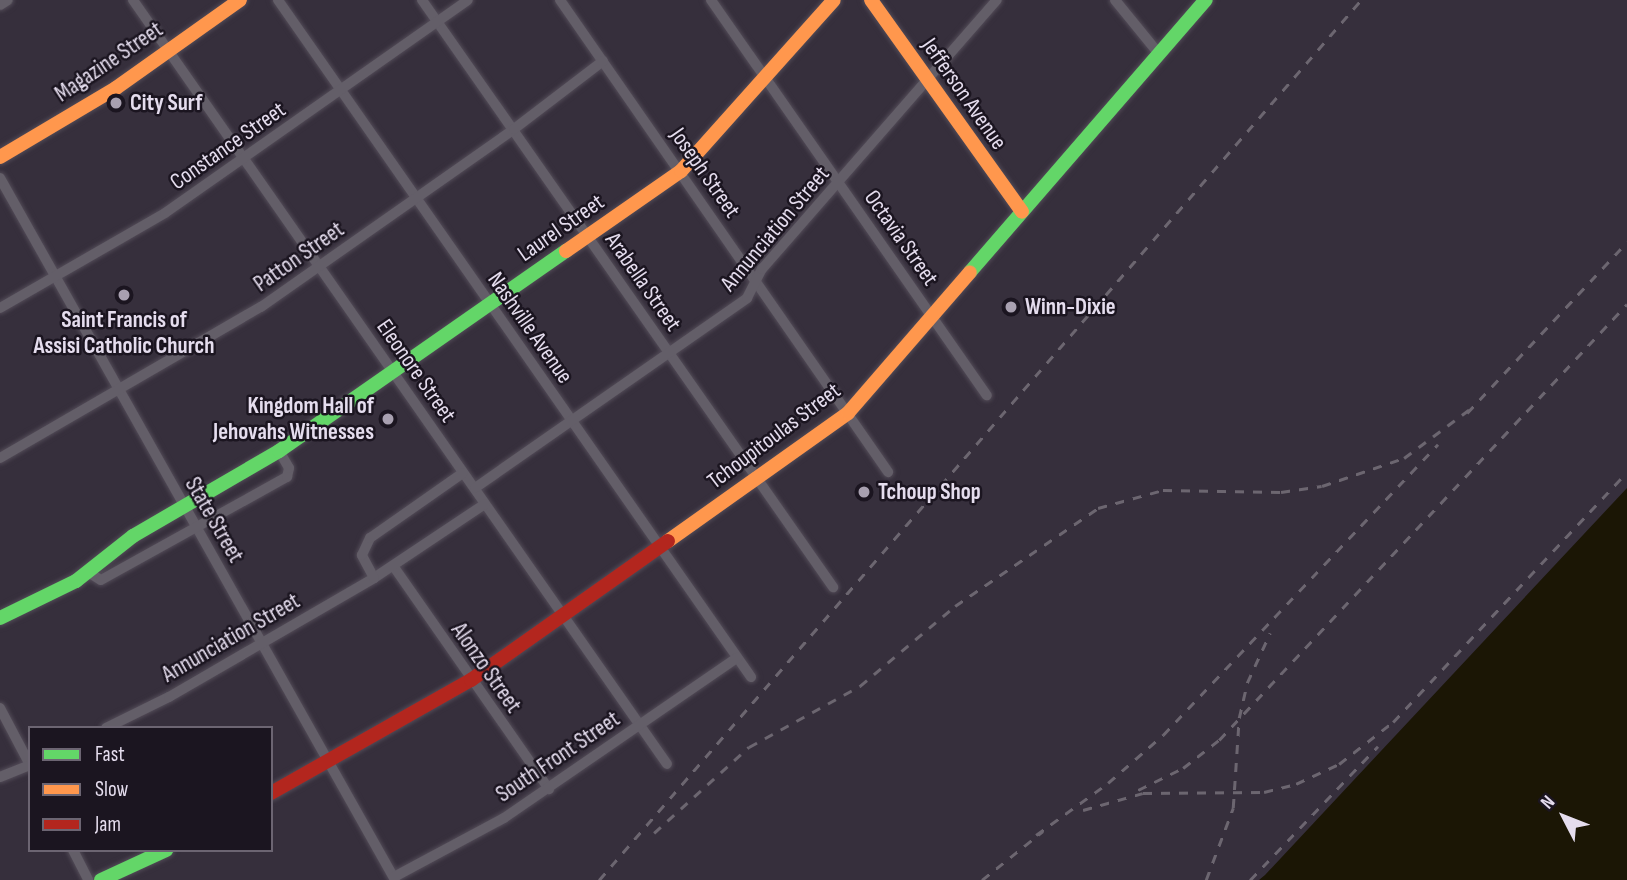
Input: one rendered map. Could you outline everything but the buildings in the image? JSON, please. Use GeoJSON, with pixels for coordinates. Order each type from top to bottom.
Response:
{"type":"FeatureCollection","features":[{"type":"Feature","properties":{"kind":"street"},"geometry":{"type":"LineString","coordinates":[[0,5],[8,0]]}},
{"type":"Feature","properties":{"kind":"street","name":"Eleonore Street"},"geometry":{"type":"LineString","coordinates":[[133,0],[667,764]]}},
{"type":"Feature","properties":{"kind":"street","name":"Magazine Street"},"geometry":{"type":"LineString","coordinates":[[0,157],[168,51],[240,0]]}},
{"type":"Feature","properties":{"kind":"street","name":"Nashville Avenue"},"geometry":{"type":"LineString","coordinates":[[278,0],[751,677]]}},
{"type":"Feature","properties":{"kind":"street","name":"Arabella Street"},"geometry":{"type":"LineString","coordinates":[[422,0],[832,587]]}},
{"type":"Feature","properties":{"kind":"street","name":"Constance Street"},"geometry":{"type":"LineString","coordinates":[[0,308],[165,213],[468,0]]}},
{"type":"Feature","properties":{"kind":"street","name":"Joseph Street"},"geometry":{"type":"LineString","coordinates":[[560,0],[888,472]]}},
{"type":"Feature","properties":{"kind":"street","name":"Octavia Street"},"geometry":{"type":"LineString","coordinates":[[711,0],[988,396]]}},
{"type":"Feature","properties":{"kind":"street","name":"Laurel Street"},"geometry":{"type":"LineString","coordinates":[[0,618],[88,572],[133,536],[279,452],[681,171],[834,0]]}},
{"type":"Feature","properties":{"kind":"street","name":"Jefferson Avenue"},"geometry":{"type":"LineString","coordinates":[[871,0],[1022,212]]}},
{"type":"Feature","properties":{"kind":"street","name":"Annunciation Street"},"geometry":{"type":"LineString","coordinates":[[475,488],[671,354],[747,298],[756,280],[998,0]]}},
{"type":"Feature","properties":{"kind":"street"},"geometry":{"type":"LineString","coordinates":[[1115,0],[1159,54]]}},
{"type":"Feature","properties":{"kind":"street","name":"Tchoupitoulas Street"},"geometry":{"type":"LineString","coordinates":[[273,792],[471,681],[848,413],[1206,0]]}},
{"type":"Feature","properties":{"kind":"street","name":"Patton Street"},"geometry":{"type":"LineString","coordinates":[[0,458],[210,340],[416,199],[603,61]]}},
{"type":"Feature","properties":{"kind":"street","name":"State Street"},"geometry":{"type":"LineString","coordinates":[[0,178],[394,879]]}},
{"type":"Feature","properties":{"kind":"street","name":"Laurel Street"},"geometry":{"type":"LineString","coordinates":[[88,572],[101,580],[287,477],[289,468],[279,452]]}},
{"type":"Feature","properties":{"kind":"street"},"geometry":{"type":"LineString","coordinates":[[374,578],[362,555],[370,538],[463,473]]}},
{"type":"Feature","properties":{"kind":"street","name":"Annunciation Street"},"geometry":{"type":"LineString","coordinates":[[110,726],[262,644],[394,567],[485,504]]}},
{"type":"Feature","properties":{"kind":"street","name":"Alonzo Street"},"geometry":{"type":"LineString","coordinates":[[394,567],[471,681],[549,789]]}},
{"type":"Feature","properties":{"kind":"street","name":"South Front Street"},"geometry":{"type":"LineString","coordinates":[[394,879],[549,789],[737,658]]}},
{"type":"Feature","properties":{"kind":"street"},"geometry":{"type":"LineString","coordinates":[[0,708],[28,761]]}},
{"type":"Feature","properties":{"kind":"street"},"geometry":{"type":"LineString","coordinates":[[0,777],[28,766]]}},
{"type":"Feature","properties":{"kind":"street"},"geometry":{"type":"LineString","coordinates":[[74,852],[88,880]]}},
{"type":"Feature","properties":{"kind":"street"},"geometry":{"type":"LineString","coordinates":[[101,880],[162,852]]}},
{"type":"Feature","properties":{"kind":"shaded area"},"geometry":{"type":"Polygon","coordinates":[[[1627,488],[1627,880],[1259,880],[1265,875],[1627,488]]]}},
{"type":"Feature","properties":{"kind":"railway"},"geometry":{"type":"LineString","coordinates":[[599,880],[1361,0]]}},
{"type":"Feature","properties":{"kind":"railway"},"geometry":{"type":"LineString","coordinates":[[1467,413],[1627,242]]}},
{"type":"Feature","properties":{"kind":"railway"},"geometry":{"type":"LineString","coordinates":[[1138,790],[1183,768],[1219,740],[1627,304]]}},
{"type":"Feature","properties":{"kind":"railway"},"geometry":{"type":"LineString","coordinates":[[654,833],[749,747],[860,686],[955,606],[1098,508],[1163,490],[1281,492],[1322,486],[1404,458],[1474,406]]}},
{"type":"Feature","properties":{"kind":"railway"},"geometry":{"type":"LineString","coordinates":[[1036,835],[1108,783],[1163,735],[1438,444]]}},
{"type":"Feature","properties":{"kind":"railway"},"geometry":{"type":"LineString","coordinates":[[1083,810],[1143,793],[1264,792],[1296,784],[1339,764],[1393,722],[1627,472]]}},
{"type":"Feature","properties":{"kind":"railway"},"geometry":{"type":"LineString","coordinates":[[1206,880],[1233,808],[1239,718],[1247,683],[1270,633]]}},
{"type":"Feature","properties":{"kind":"railway"},"geometry":{"type":"LineString","coordinates":[[1250,880],[1378,746]]}},
{"type":"Feature","properties":{"kind":"railway"},"geometry":{"type":"LineString","coordinates":[[982,880],[1043,831]]}},
{"type":"Feature","properties":{"kind":"traffic: fast"},"geometry":{"type":"LineString","coordinates":[[970,272],[1206,0]]}},
{"type":"Feature","properties":{"kind":"traffic: fast"},"geometry":{"type":"LineString","coordinates":[[0,618],[76,581],[133,536],[279,451],[566,251]]}},
{"type":"Feature","properties":{"kind":"traffic: fast"},"geometry":{"type":"LineString","coordinates":[[101,880],[162,852]]}},
{"type":"Feature","properties":{"kind":"traffic: slow"},"geometry":{"type":"LineString","coordinates":[[0,157],[116,88],[240,0]]}},
{"type":"Feature","properties":{"kind":"traffic: slow"},"geometry":{"type":"LineString","coordinates":[[566,251],[681,171],[834,0]]}},
{"type":"Feature","properties":{"kind":"traffic: slow"},"geometry":{"type":"LineString","coordinates":[[871,0],[1022,212]]}},
{"type":"Feature","properties":{"kind":"traffic: slow"},"geometry":{"type":"LineString","coordinates":[[668,541],[848,413],[970,272]]}},
{"type":"Feature","properties":{"kind":"traffic: jam"},"geometry":{"type":"LineString","coordinates":[[273,792],[471,680],[668,541]]}},
{"type":"Feature","properties":{"kind":"place","name":"City Surf"},"geometry":{"type":"Point","coordinates":[116,103]}},
{"type":"Feature","properties":{"kind":"place","name":"Saint Francis of Assisi Catholic Church"},"geometry":{"type":"Point","coordinates":[124,295]}},
{"type":"Feature","properties":{"kind":"place","name":"Winn-Dixie"},"geometry":{"type":"Point","coordinates":[1011,307]}},
{"type":"Feature","properties":{"kind":"place","name":"Kingdom Hall of Jehovahs Witnesses"},"geometry":{"type":"Point","coordinates":[388,419]}},
{"type":"Feature","properties":{"kind":"place","name":"Tchoup Shop"},"geometry":{"type":"Point","coordinates":[864,492]}}]}
